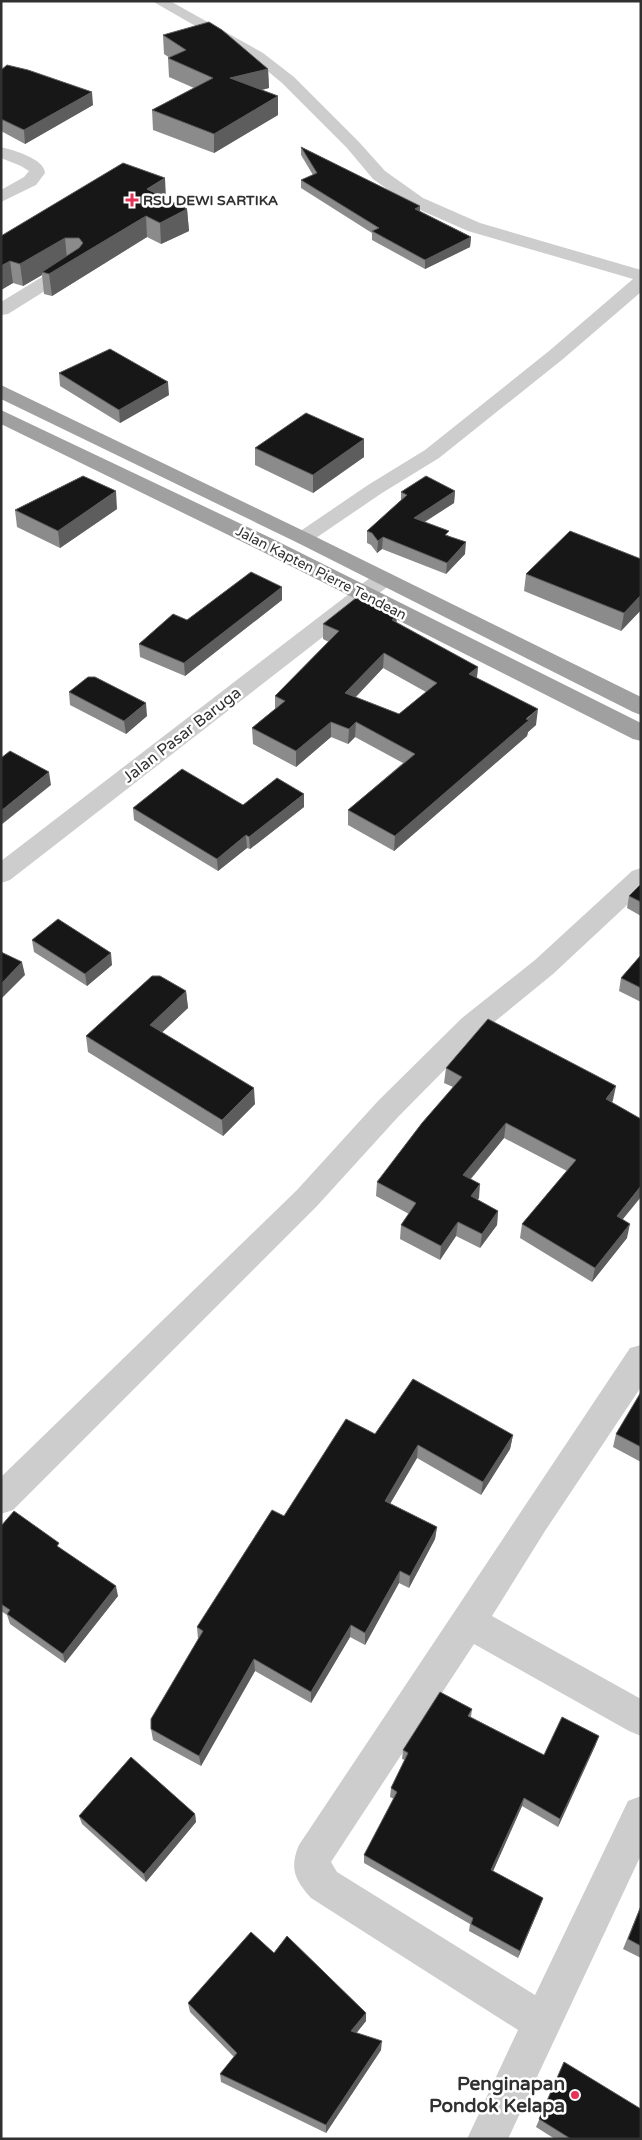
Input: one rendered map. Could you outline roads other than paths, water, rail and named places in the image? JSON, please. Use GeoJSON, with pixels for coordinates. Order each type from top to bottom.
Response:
{"type":"FeatureCollection","features":[{"type":"Feature","properties":{"kind":"highway","name":"Jalan Kapten Pierre Tendean"},"geometry":{"type":"LineString","coordinates":[[1,390],[641,707]]}},
{"type":"Feature","properties":{"kind":"highway","name":"Jalan Kapten Pierre Tendean"},"geometry":{"type":"LineString","coordinates":[[1,416],[267,545],[641,733]]}},
{"type":"Feature","properties":{"kind":"street"},"geometry":{"type":"LineString","coordinates":[[160,1],[258,56],[288,80],[353,145],[378,176],[417,202],[474,227],[641,276]]}},
{"type":"Feature","properties":{"kind":"street"},"geometry":{"type":"LineString","coordinates":[[1,152],[27,162],[37,169],[37,173],[30,181],[1,197]]}},
{"type":"Feature","properties":{"kind":"street"},"geometry":{"type":"LineString","coordinates":[[1,310],[74,265]]}},
{"type":"Feature","properties":{"kind":"street"},"geometry":{"type":"LineString","coordinates":[[303,538],[432,454],[556,355],[641,282]]}},
{"type":"Feature","properties":{"kind":"street","name":"Jalan Pasar Baruga"},"geometry":{"type":"LineString","coordinates":[[1,874],[362,594],[384,579]]}},
{"type":"Feature","properties":{"kind":"street"},"geometry":{"type":"LineString","coordinates":[[1,1499],[307,1198],[388,1108],[472,1025],[544,967],[641,877]]}},
{"type":"Feature","properties":{"kind":"street"},"geometry":{"type":"LineString","coordinates":[[542,2022],[324,1885],[313,1872],[312,1858],[641,1358]]}},
{"type":"Feature","properties":{"kind":"street"},"geometry":{"type":"LineString","coordinates":[[469,1622],[641,1719]]}},
{"type":"Feature","properties":{"kind":"street"},"geometry":{"type":"LineString","coordinates":[[487,2139],[641,1814]]}},
{"type":"Feature","properties":{"kind":"place","name":"RSU DEWI SARTIKA"},"geometry":{"type":"Point","coordinates":[132,200]}},
{"type":"Feature","properties":{"kind":"place","name":"Penginapan Pondok Kelapa"},"geometry":{"type":"Point","coordinates":[575,2095]}}]}
